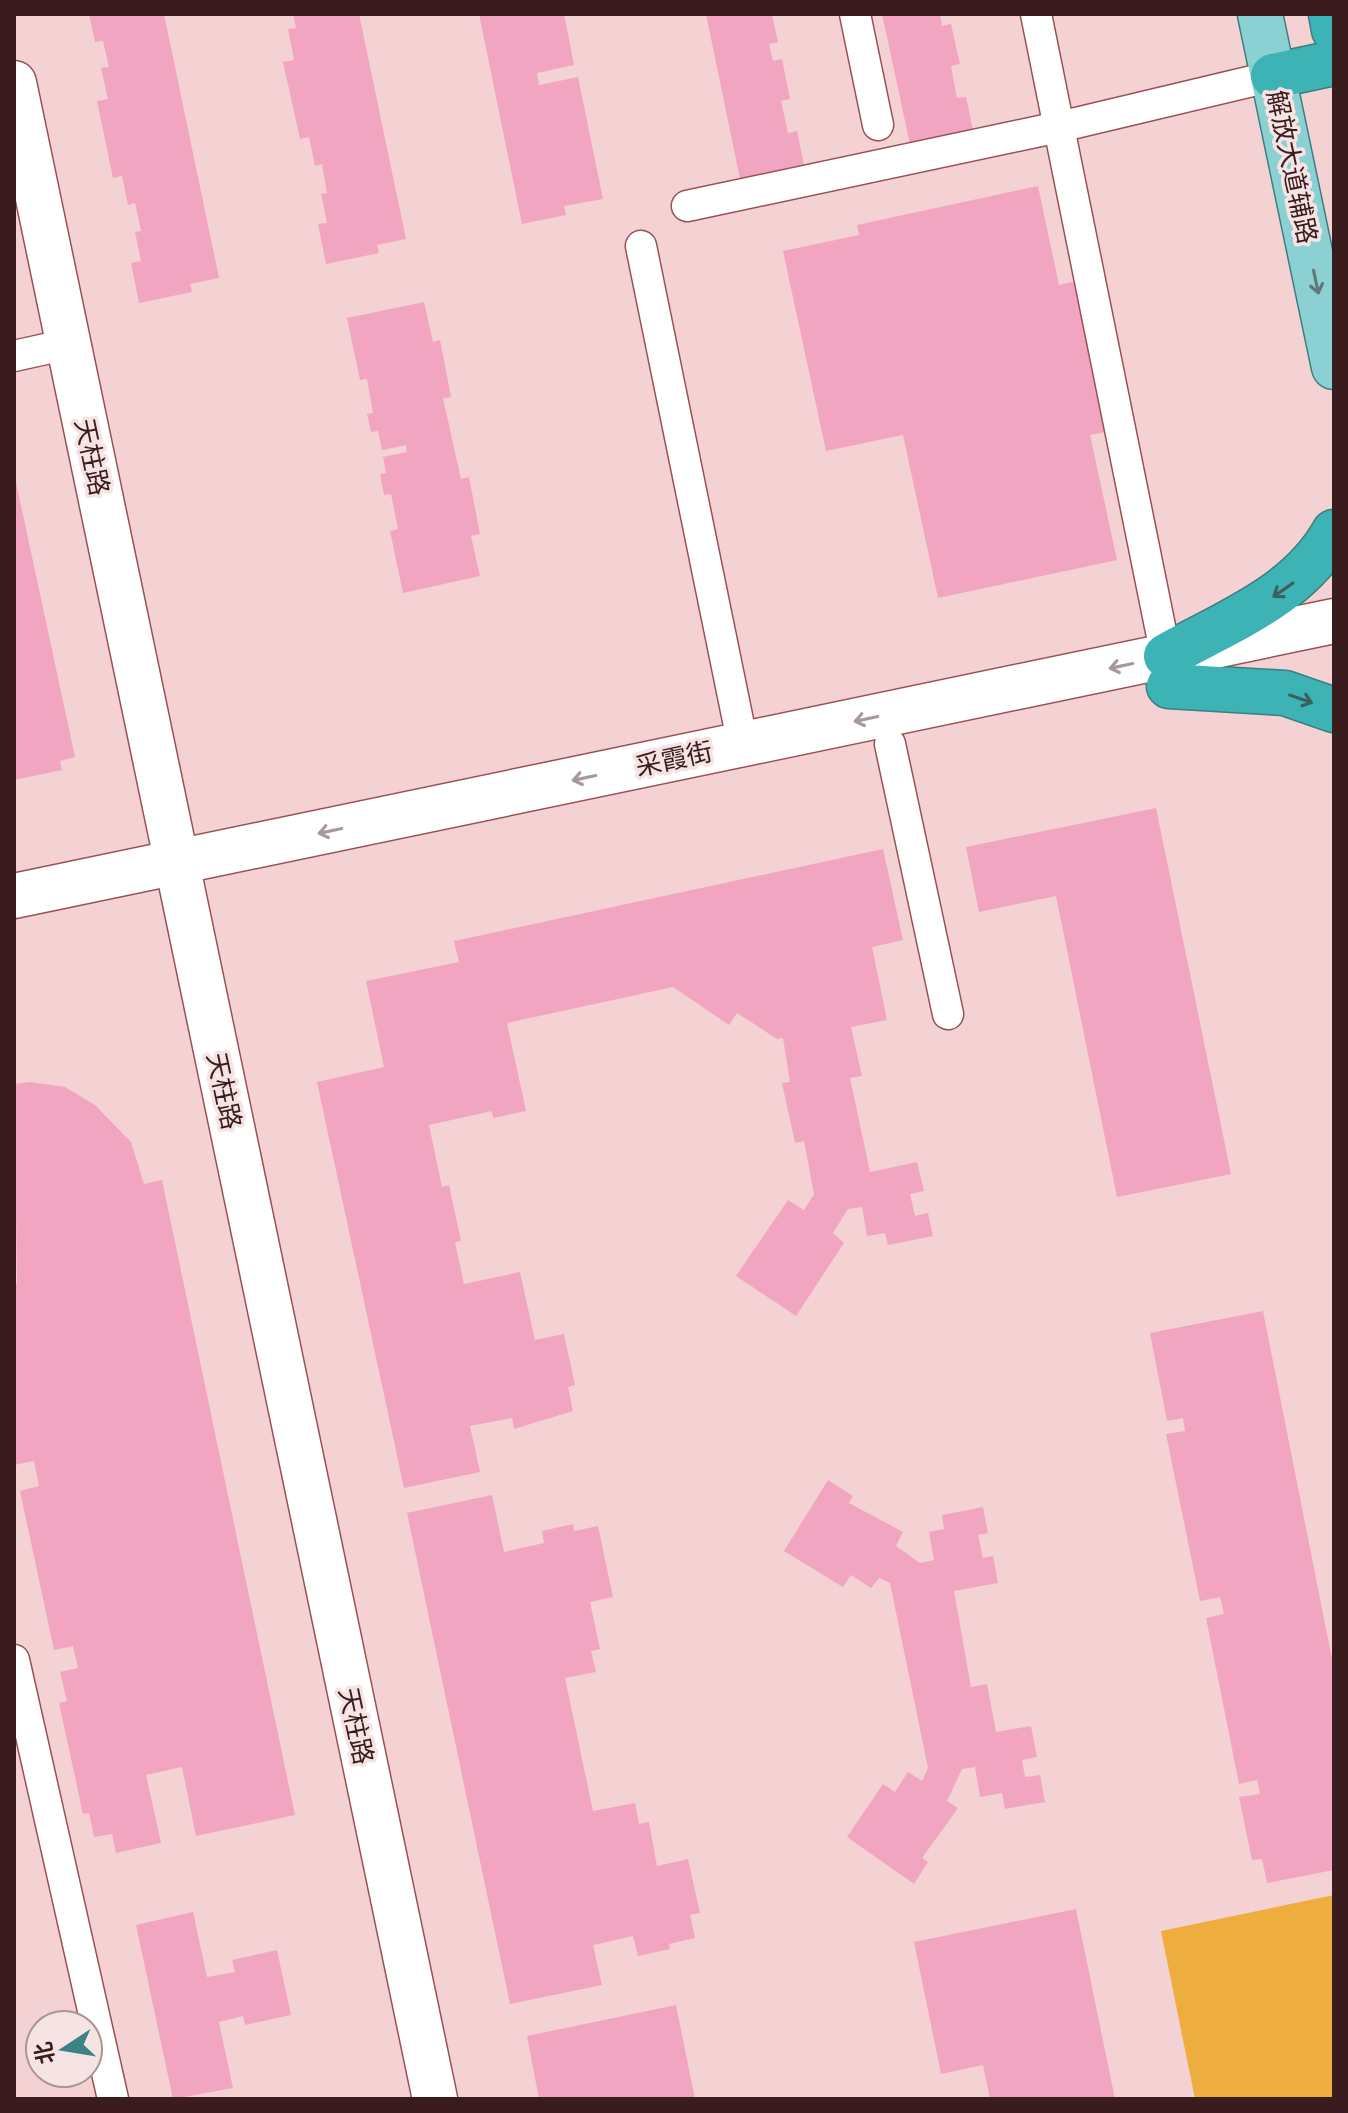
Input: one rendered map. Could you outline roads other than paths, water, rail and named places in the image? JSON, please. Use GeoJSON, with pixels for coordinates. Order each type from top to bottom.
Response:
{"type":"FeatureCollection","features":[{"type":"Feature","properties":{"kind":"highway"},"geometry":{"type":"LineString","coordinates":[[1331,14],[1334,30]]}},
{"type":"Feature","properties":{"kind":"highway"},"geometry":{"type":"LineString","coordinates":[[1273,76],[1334,63]]}},
{"type":"Feature","properties":{"kind":"highway"},"geometry":{"type":"LineString","coordinates":[[1167,671],[1287,589],[1320,557],[1334,532]]}},
{"type":"Feature","properties":{"kind":"highway"},"geometry":{"type":"LineString","coordinates":[[1167,671],[1285,693],[1334,710]]}},
{"type":"Feature","properties":{"kind":"main road","name":"解放大道辅路"},"geometry":{"type":"LineString","coordinates":[[1260,14],[1334,367]]}},
{"type":"Feature","properties":{"kind":"main road","name":"天柱路"},"geometry":{"type":"LineString","coordinates":[[14,83],[435,2099]]}},
{"type":"Feature","properties":{"kind":"main road","name":"采霞街"},"geometry":{"type":"LineString","coordinates":[[14,896],[179,877],[890,744],[1167,671],[1334,621]]}},
{"type":"Feature","properties":{"kind":"main road","name":"采霞街"},"geometry":{"type":"LineString","coordinates":[[14,925],[179,877],[743,745],[1167,671],[1334,652]]}},
{"type":"Feature","properties":{"kind":"street"},"geometry":{"type":"LineString","coordinates":[[855,14],[878,125]]}},
{"type":"Feature","properties":{"kind":"street"},"geometry":{"type":"LineString","coordinates":[[1036,14],[1167,671]]}},
{"type":"Feature","properties":{"kind":"street"},"geometry":{"type":"LineString","coordinates":[[687,206],[1059,127],[1273,76]]}},
{"type":"Feature","properties":{"kind":"street"},"geometry":{"type":"LineString","coordinates":[[641,246],[743,745]]}},
{"type":"Feature","properties":{"kind":"street"},"geometry":{"type":"LineString","coordinates":[[14,356],[68,344]]}},
{"type":"Feature","properties":{"kind":"street"},"geometry":{"type":"LineString","coordinates":[[890,744],[948,1014]]}},
{"type":"Feature","properties":{"kind":"street"},"geometry":{"type":"LineString","coordinates":[[14,1660],[113,2099]]}}]}
